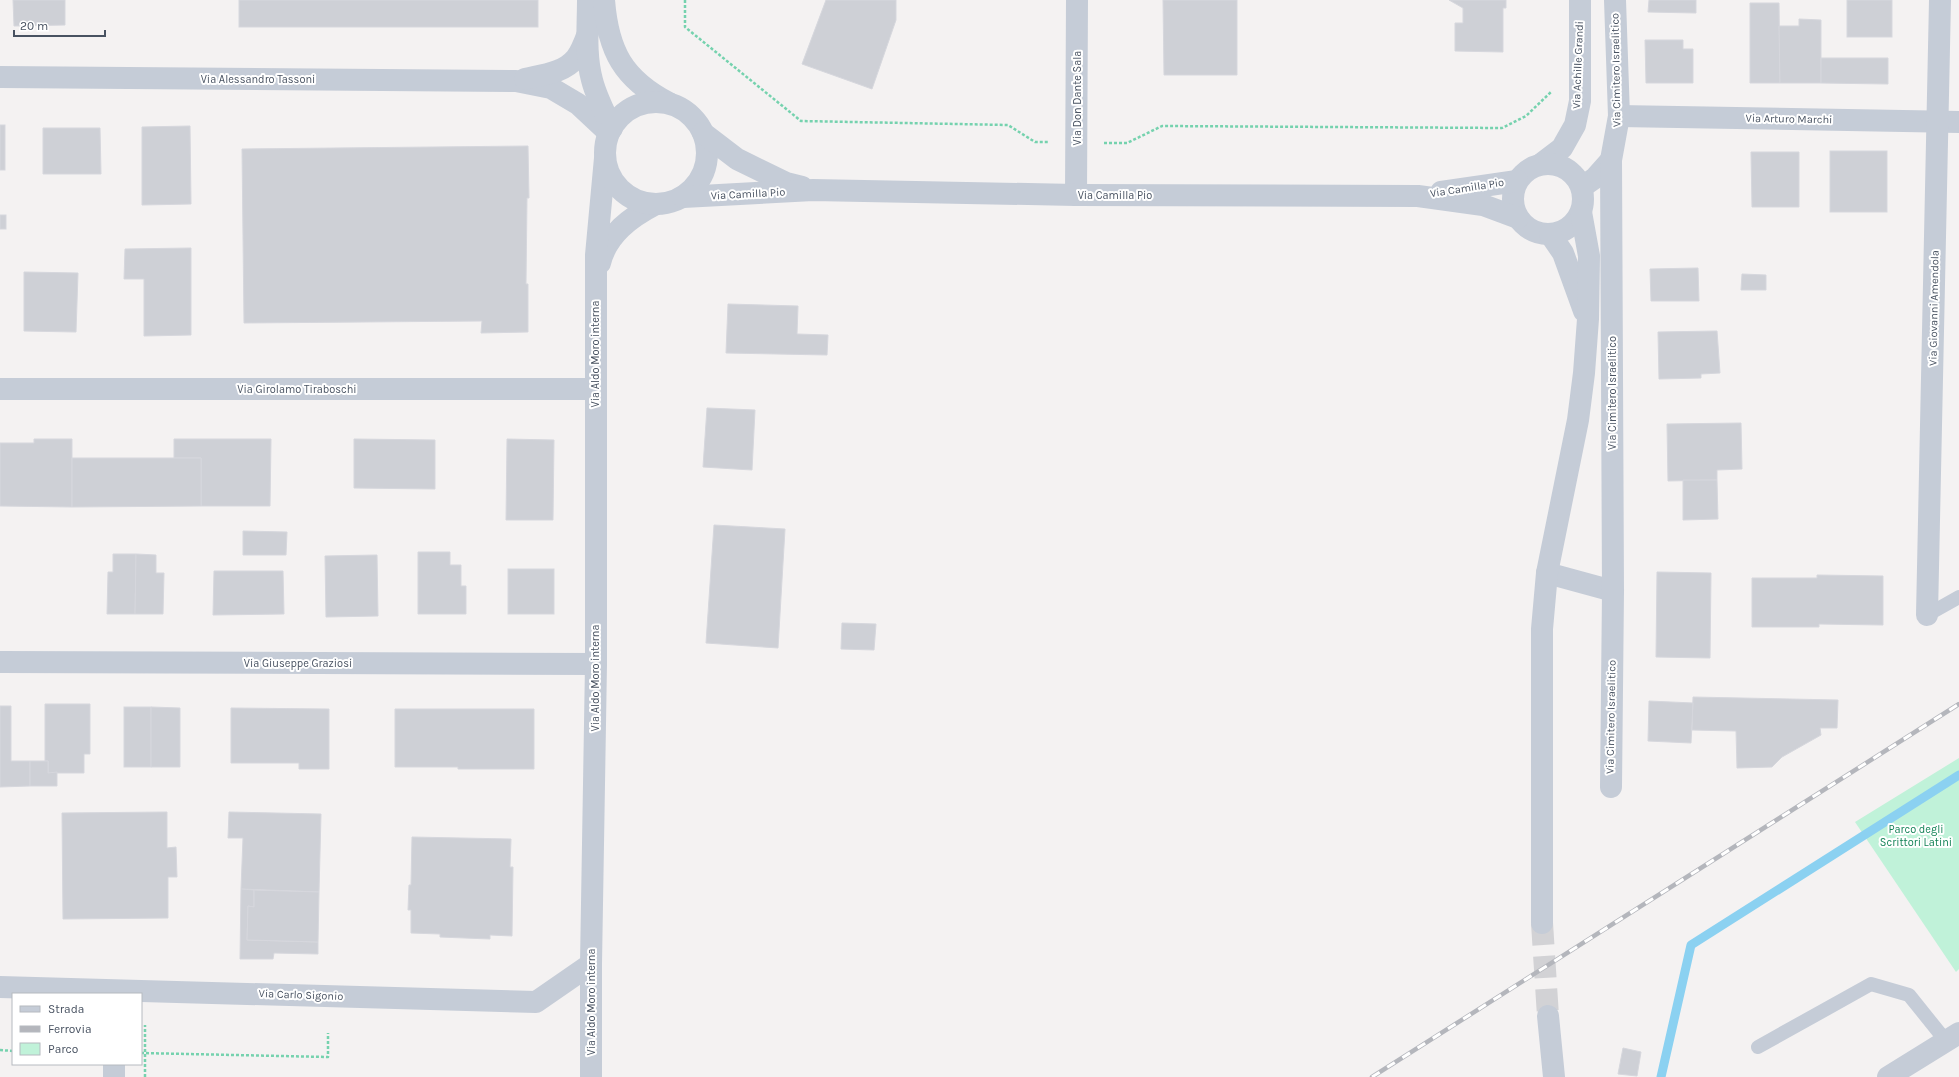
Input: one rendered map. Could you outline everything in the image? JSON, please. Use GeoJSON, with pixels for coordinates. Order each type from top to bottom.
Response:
{"type":"FeatureCollection","features":[{"type":"Feature","properties":{"kind":"street"},"geometry":{"type":"LineString","coordinates":[[588,0],[588,61],[600,105],[611,130]]}},
{"type":"Feature","properties":{"kind":"street"},"geometry":{"type":"LineString","coordinates":[[604,0],[606,21],[610,38],[619,60],[627,73],[647,90],[685,111],[696,121],[703,133],[707,147],[704,168],[694,188],[683,197],[670,202],[656,204],[643,203],[622,191],[608,170],[605,158],[611,130],[626,112],[644,103],[658,102],[671,104]]}},
{"type":"Feature","properties":{"kind":"street","name":"Via Don Dante Sala"},"geometry":{"type":"LineString","coordinates":[[1076,195],[1077,0]]}},
{"type":"Feature","properties":{"kind":"street","name":"Via Achille Grandi"},"geometry":{"type":"LineString","coordinates":[[1541,164],[1562,148],[1575,125],[1580,101],[1580,0]]}},
{"type":"Feature","properties":{"kind":"street","name":"Via Cimitero Israelitico"},"geometry":{"type":"LineString","coordinates":[[1610,787],[1613,591],[1611,160],[1619,116],[1615,0]]}},
{"type":"Feature","properties":{"kind":"street","name":"Via Giovanni Amendola"},"geometry":{"type":"LineString","coordinates":[[1927,615],[1948,122],[1940,0]]}},
{"type":"Feature","properties":{"kind":"street","name":"Via Alessandro Tassoni"},"geometry":{"type":"LineString","coordinates":[[516,81],[555,72],[566,66],[576,58],[588,33]]}},
{"type":"Feature","properties":{"kind":"street","name":"Via Alessandro Tassoni"},"geometry":{"type":"LineString","coordinates":[[0,77],[516,81],[552,88],[578,104],[611,130]]}},
{"type":"Feature","properties":{"kind":"street","name":"Via Arturo Marchi"},"geometry":{"type":"LineString","coordinates":[[1619,116],[1948,122]]}},
{"type":"Feature","properties":{"kind":"street","name":"Via Camilla Pio"},"geometry":{"type":"LineString","coordinates":[[703,133],[736,159],[786,182],[813,190]]}},
{"type":"Feature","properties":{"kind":"street","name":"Via Aldo Moro interna"},"geometry":{"type":"LineString","coordinates":[[591,1077],[591,964],[596,664],[596,255],[605,158]]}},
{"type":"Feature","properties":{"kind":"street"},"geometry":{"type":"LineString","coordinates":[[1582,187],[1595,178],[1611,160]]}},
{"type":"Feature","properties":{"kind":"street"},"geometry":{"type":"LineString","coordinates":[[1551,163],[1565,168],[1577,178],[1582,187],[1583,204],[1581,212],[1576,221],[1569,228],[1560,232],[1550,234],[1532,230],[1518,218],[1514,210],[1513,200],[1517,181],[1531,167],[1541,164],[1551,163]]}},
{"type":"Feature","properties":{"kind":"street","name":"Via Camilla Pio"},"geometry":{"type":"LineString","coordinates":[[1418,196],[1517,181]]}},
{"type":"Feature","properties":{"kind":"street","name":"Via Camilla Pio"},"geometry":{"type":"LineString","coordinates":[[683,197],[813,190],[1076,195],[1418,196],[1483,205],[1518,218]]}},
{"type":"Feature","properties":{"kind":"street","name":"Via Aldo Moro interna"},"geometry":{"type":"LineString","coordinates":[[596,280],[601,257],[622,226],[638,213],[656,204]]}},
{"type":"Feature","properties":{"kind":"street"},"geometry":{"type":"LineString","coordinates":[[1542,923],[1542,629],[1547,573],[1578,420],[1584,373],[1588,320],[1589,256],[1581,212]]}},
{"type":"Feature","properties":{"kind":"street"},"geometry":{"type":"LineString","coordinates":[[1550,234],[1563,253],[1588,320]]}},
{"type":"Feature","properties":{"kind":"street","name":"Via Girolamo Tiraboschi"},"geometry":{"type":"LineString","coordinates":[[0,389],[595,390]]}},
{"type":"Feature","properties":{"kind":"street"},"geometry":{"type":"LineString","coordinates":[[1547,573],[1613,591]]}},
{"type":"Feature","properties":{"kind":"street","name":"Via Giuseppe Graziosi"},"geometry":{"type":"LineString","coordinates":[[0,662],[596,664]]}},
{"type":"Feature","properties":{"kind":"street","name":"Via Carlo Sigonio"},"geometry":{"type":"LineString","coordinates":[[0,987],[116,992],[536,1002],[591,964]]}},
{"type":"Feature","properties":{"kind":"street"},"geometry":{"type":"LineString","coordinates":[[1548,1016],[1554,1077]]}},
{"type":"Feature","properties":{"kind":"street"},"geometry":{"type":"LineString","coordinates":[[1888,1077],[1953,1037]]}},
{"type":"Feature","properties":{"kind":"street"},"geometry":{"type":"LineString","coordinates":[[114,1065],[114,1077]]}},
{"type":"Feature","properties":{"kind":"lane"},"geometry":{"type":"LineString","coordinates":[[1927,615],[1959,597]]}},
{"type":"Feature","properties":{"kind":"lane"},"geometry":{"type":"LineString","coordinates":[[1758,1047],[1871,984],[1909,995],[1953,1037]]}},
{"type":"Feature","properties":{"kind":"path"},"geometry":{"type":"LineString","coordinates":[[685,0],[685,27],[801,122],[1008,125],[1035,142],[1127,143],[1162,126],[1502,128],[1526,116],[1554,90]]}},
{"type":"Feature","properties":{"kind":"path"},"geometry":{"type":"LineString","coordinates":[[145,1025],[145,1077]]}},
{"type":"Feature","properties":{"kind":"path"},"geometry":{"type":"LineString","coordinates":[[145,1053],[328,1057],[328,1033]]}},
{"type":"Feature","properties":{"kind":"path"},"geometry":{"type":"LineString","coordinates":[[0,1050],[12,1051]]}},
{"type":"Feature","properties":{"kind":"green space","name":"Parco degli Scrittori Latini"},"geometry":{"type":"Polygon","coordinates":[[[1959,758],[1959,969],[1956,972],[1855,822],[1959,758]]]}},
{"type":"Feature","properties":{"kind":"building"},"geometry":{"type":"Polygon","coordinates":[[[13,0],[65,0],[65,25],[14,26],[13,0]]]}},
{"type":"Feature","properties":{"kind":"building"},"geometry":{"type":"Polygon","coordinates":[[[239,0],[538,0],[538,27],[239,27],[239,0]]]}},
{"type":"Feature","properties":{"kind":"building"},"geometry":{"type":"Polygon","coordinates":[[[826,0],[896,0],[896,20],[872,89],[802,64],[826,0]]]}},
{"type":"Feature","properties":{"kind":"building"},"geometry":{"type":"Polygon","coordinates":[[[1163,0],[1237,0],[1237,75],[1164,75],[1163,0]]]}},
{"type":"Feature","properties":{"kind":"building"},"geometry":{"type":"Polygon","coordinates":[[[1449,0],[1506,0],[1506,8],[1503,8],[1503,52],[1455,51],[1455,23],[1463,23],[1463,8],[1449,0]]]}},
{"type":"Feature","properties":{"kind":"building"},"geometry":{"type":"Polygon","coordinates":[[[1649,0],[1696,0],[1696,13],[1648,12],[1649,0]]]}},
{"type":"Feature","properties":{"kind":"building"},"geometry":{"type":"Polygon","coordinates":[[[1847,0],[1892,0],[1892,37],[1847,37],[1847,0]]]}},
{"type":"Feature","properties":{"kind":"building"},"geometry":{"type":"Polygon","coordinates":[[[1750,3],[1779,3],[1780,83],[1750,83],[1750,3]]]}},
{"type":"Feature","properties":{"kind":"building"},"geometry":{"type":"Polygon","coordinates":[[[1799,19],[1821,20],[1821,83],[1780,83],[1779,26],[1799,26],[1799,19]]]}},
{"type":"Feature","properties":{"kind":"building"},"geometry":{"type":"Polygon","coordinates":[[[1645,40],[1683,40],[1683,49],[1693,49],[1693,83],[1646,83],[1645,40]]]}},
{"type":"Feature","properties":{"kind":"building"},"geometry":{"type":"Polygon","coordinates":[[[1821,58],[1888,58],[1888,84],[1821,83],[1821,58]]]}},
{"type":"Feature","properties":{"kind":"building"},"geometry":{"type":"Polygon","coordinates":[[[0,125],[5,125],[5,170],[0,170],[0,125]]]}},
{"type":"Feature","properties":{"kind":"building"},"geometry":{"type":"Polygon","coordinates":[[[190,126],[191,204],[142,205],[142,127],[190,126]]]}},
{"type":"Feature","properties":{"kind":"building"},"geometry":{"type":"Polygon","coordinates":[[[43,128],[100,128],[101,174],[43,174],[43,128]]]}},
{"type":"Feature","properties":{"kind":"building"},"geometry":{"type":"Polygon","coordinates":[[[528,146],[529,198],[527,198],[526,284],[528,284],[528,332],[481,333],[482,321],[244,323],[242,149],[528,146]]]}},
{"type":"Feature","properties":{"kind":"building"},"geometry":{"type":"Polygon","coordinates":[[[1830,151],[1887,151],[1887,212],[1830,212],[1830,151]]]}},
{"type":"Feature","properties":{"kind":"building"},"geometry":{"type":"Polygon","coordinates":[[[1751,152],[1799,152],[1799,207],[1752,207],[1751,152]]]}},
{"type":"Feature","properties":{"kind":"building"},"geometry":{"type":"Polygon","coordinates":[[[0,215],[6,215],[6,229],[0,229],[0,215]]]}},
{"type":"Feature","properties":{"kind":"building"},"geometry":{"type":"Polygon","coordinates":[[[191,248],[191,335],[144,336],[144,279],[124,279],[125,249],[191,248]]]}},
{"type":"Feature","properties":{"kind":"building"},"geometry":{"type":"Polygon","coordinates":[[[1698,268],[1699,301],[1651,301],[1650,269],[1698,268]]]}},
{"type":"Feature","properties":{"kind":"building"},"geometry":{"type":"Polygon","coordinates":[[[24,272],[78,273],[76,332],[24,331],[24,272]]]}},
{"type":"Feature","properties":{"kind":"building"},"geometry":{"type":"Polygon","coordinates":[[[1742,274],[1766,275],[1766,290],[1741,290],[1742,274]]]}},
{"type":"Feature","properties":{"kind":"building"},"geometry":{"type":"Polygon","coordinates":[[[728,304],[798,306],[797,334],[828,335],[827,355],[726,353],[728,304]]]}},
{"type":"Feature","properties":{"kind":"building"},"geometry":{"type":"Polygon","coordinates":[[[1717,331],[1720,373],[1701,374],[1701,378],[1659,379],[1658,332],[1717,331]]]}},
{"type":"Feature","properties":{"kind":"building"},"geometry":{"type":"Polygon","coordinates":[[[707,408],[755,410],[752,470],[703,467],[707,408]]]}},
{"type":"Feature","properties":{"kind":"building"},"geometry":{"type":"Polygon","coordinates":[[[1741,423],[1742,469],[1717,470],[1717,480],[1668,481],[1667,424],[1741,423]]]}},
{"type":"Feature","properties":{"kind":"building"},"geometry":{"type":"Polygon","coordinates":[[[34,439],[72,439],[72,507],[0,506],[0,443],[34,443],[34,439]]]}},
{"type":"Feature","properties":{"kind":"building"},"geometry":{"type":"Polygon","coordinates":[[[174,439],[271,439],[270,506],[201,506],[201,458],[174,458],[174,439]]]}},
{"type":"Feature","properties":{"kind":"building"},"geometry":{"type":"Polygon","coordinates":[[[354,439],[435,440],[435,489],[354,488],[354,439]]]}},
{"type":"Feature","properties":{"kind":"building"},"geometry":{"type":"Polygon","coordinates":[[[507,439],[554,440],[553,520],[506,520],[507,439]]]}},
{"type":"Feature","properties":{"kind":"building"},"geometry":{"type":"Polygon","coordinates":[[[72,458],[201,458],[201,506],[72,507],[72,458]]]}},
{"type":"Feature","properties":{"kind":"building"},"geometry":{"type":"Polygon","coordinates":[[[1683,480],[1717,480],[1718,519],[1683,520],[1683,480]]]}},
{"type":"Feature","properties":{"kind":"building"},"geometry":{"type":"Polygon","coordinates":[[[714,525],[785,529],[778,648],[706,643],[714,525]]]}},
{"type":"Feature","properties":{"kind":"building"},"geometry":{"type":"Polygon","coordinates":[[[243,531],[287,532],[286,555],[243,555],[243,531]]]}},
{"type":"Feature","properties":{"kind":"building"},"geometry":{"type":"Polygon","coordinates":[[[418,552],[450,552],[450,565],[461,565],[461,586],[466,586],[466,614],[418,614],[418,552]]]}},
{"type":"Feature","properties":{"kind":"building"},"geometry":{"type":"Polygon","coordinates":[[[113,554],[136,554],[135,614],[107,614],[108,572],[113,572],[113,554]]]}},
{"type":"Feature","properties":{"kind":"building"},"geometry":{"type":"Polygon","coordinates":[[[136,554],[156,555],[156,573],[164,573],[163,614],[135,614],[136,554]]]}},
{"type":"Feature","properties":{"kind":"building"},"geometry":{"type":"Polygon","coordinates":[[[377,555],[378,616],[326,617],[325,556],[377,555]]]}},
{"type":"Feature","properties":{"kind":"building"},"geometry":{"type":"Polygon","coordinates":[[[508,569],[554,569],[554,614],[508,614],[508,569]]]}},
{"type":"Feature","properties":{"kind":"building"},"geometry":{"type":"Polygon","coordinates":[[[214,571],[283,571],[284,614],[213,615],[214,571]]]}},
{"type":"Feature","properties":{"kind":"building"},"geometry":{"type":"Polygon","coordinates":[[[1657,572],[1711,573],[1710,658],[1656,657],[1657,572]]]}},
{"type":"Feature","properties":{"kind":"building"},"geometry":{"type":"Polygon","coordinates":[[[1817,575],[1883,576],[1883,625],[1819,624],[1819,627],[1752,627],[1752,578],[1817,578],[1817,575]]]}},
{"type":"Feature","properties":{"kind":"building"},"geometry":{"type":"Polygon","coordinates":[[[842,623],[876,624],[874,650],[841,649],[842,623]]]}},
{"type":"Feature","properties":{"kind":"building"},"geometry":{"type":"Polygon","coordinates":[[[1693,697],[1838,700],[1837,728],[1820,728],[1821,735],[1782,757],[1772,767],[1737,768],[1736,731],[1692,730],[1693,697]]]}},
{"type":"Feature","properties":{"kind":"building"},"geometry":{"type":"Polygon","coordinates":[[[1649,701],[1693,703],[1691,743],[1648,741],[1649,701]]]}},
{"type":"Feature","properties":{"kind":"building"},"geometry":{"type":"Polygon","coordinates":[[[45,704],[90,704],[90,754],[84,754],[84,773],[48,773],[48,761],[45,761],[45,704]]]}},
{"type":"Feature","properties":{"kind":"building"},"geometry":{"type":"Polygon","coordinates":[[[0,706],[11,706],[11,761],[30,761],[30,786],[0,787],[0,706]]]}},
{"type":"Feature","properties":{"kind":"building"},"geometry":{"type":"Polygon","coordinates":[[[124,707],[151,707],[151,767],[124,767],[124,707]]]}},
{"type":"Feature","properties":{"kind":"building"},"geometry":{"type":"Polygon","coordinates":[[[151,707],[180,708],[180,767],[151,767],[151,707]]]}},
{"type":"Feature","properties":{"kind":"building"},"geometry":{"type":"Polygon","coordinates":[[[231,708],[329,709],[329,769],[299,769],[299,763],[231,763],[231,708]]]}},
{"type":"Feature","properties":{"kind":"building"},"geometry":{"type":"Polygon","coordinates":[[[395,709],[534,709],[534,769],[395,767],[395,709]]]}},
{"type":"Feature","properties":{"kind":"building"},"geometry":{"type":"Polygon","coordinates":[[[30,761],[48,761],[48,773],[57,772],[57,786],[30,786],[30,761]]]}},
{"type":"Feature","properties":{"kind":"building"},"geometry":{"type":"Polygon","coordinates":[[[167,812],[167,848],[176,847],[177,877],[168,877],[168,918],[63,919],[62,813],[167,812]]]}},
{"type":"Feature","properties":{"kind":"building"},"geometry":{"type":"Polygon","coordinates":[[[229,812],[321,814],[319,892],[241,889],[243,838],[228,838],[229,812]]]}},
{"type":"Feature","properties":{"kind":"building"},"geometry":{"type":"Polygon","coordinates":[[[412,837],[511,839],[510,867],[513,867],[512,936],[490,935],[490,939],[440,937],[440,934],[411,933],[411,910],[408,910],[409,885],[411,885],[412,837]]]}},
{"type":"Feature","properties":{"kind":"building"},"geometry":{"type":"Polygon","coordinates":[[[241,889],[254,890],[254,907],[248,906],[247,940],[318,942],[318,954],[274,953],[273,959],[240,959],[241,889]]]}},
{"type":"Feature","properties":{"kind":"building"},"geometry":{"type":"Polygon","coordinates":[[[254,890],[319,892],[318,942],[247,940],[248,906],[254,907],[254,890]]]}},
{"type":"Feature","properties":{"kind":"building"},"geometry":{"type":"Polygon","coordinates":[[[1623,1048],[1641,1052],[1637,1076],[1618,1074],[1623,1048]]]}},
{"type":"Feature","properties":{"kind":"waterway"},"geometry":{"type":"LineString","coordinates":[[1661,1077],[1691,945],[1959,775]]}},
{"type":"Feature","properties":{"kind":"tunnel"},"geometry":{"type":"LineString","coordinates":[[1542,923],[1548,1016]]}},
{"type":"Feature","properties":{"kind":"railway"},"geometry":{"type":"LineString","coordinates":[[1372,1077],[1959,704]]}}]}
